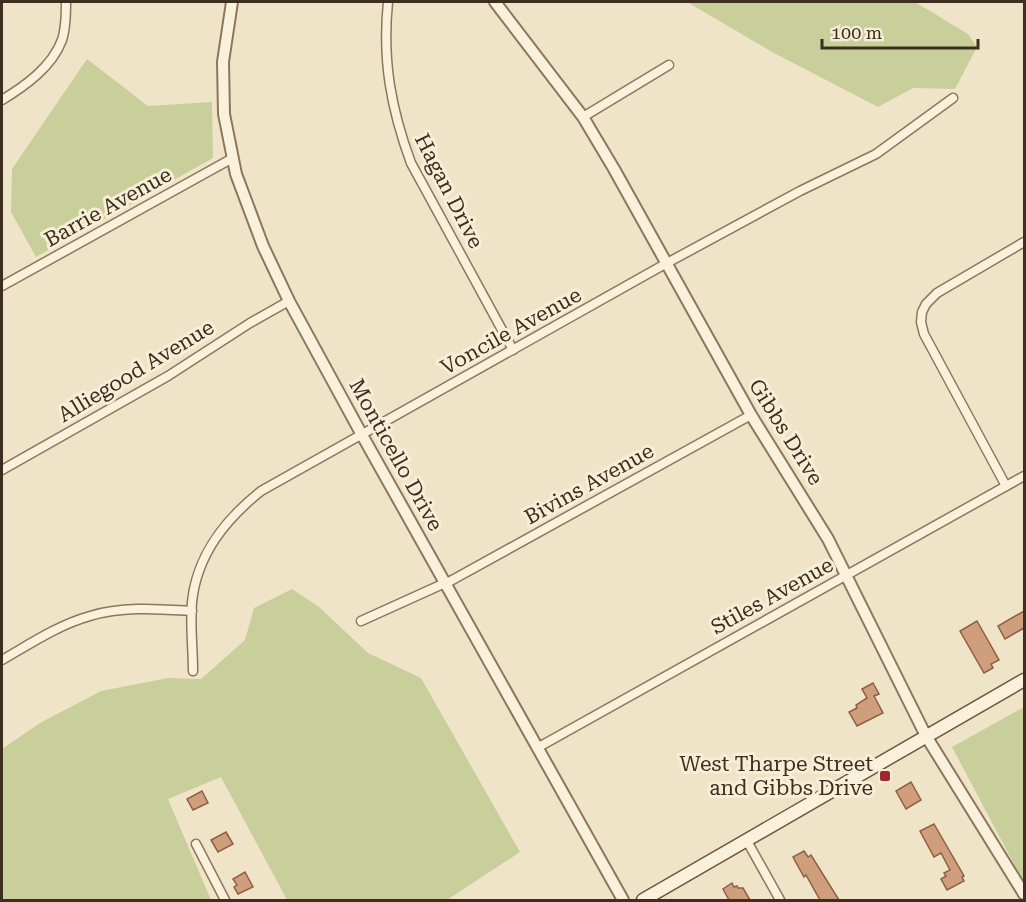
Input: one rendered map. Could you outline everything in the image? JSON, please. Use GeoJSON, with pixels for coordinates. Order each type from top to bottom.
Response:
{"type":"FeatureCollection","features":[{"type":"Feature","properties":{"kind":"main road"},"geometry":{"type":"LineString","coordinates":[[643,900],[1024,680]]}},
{"type":"Feature","properties":{"kind":"street"},"geometry":{"type":"LineString","coordinates":[[2,100],[29,83],[52,57],[62,39],[66,2]]}},
{"type":"Feature","properties":{"kind":"street","name":"Monticello Drive"},"geometry":{"type":"LineString","coordinates":[[232,2],[223,62],[224,114],[231,159],[263,246],[289,302],[362,435],[623,900]]}},
{"type":"Feature","properties":{"kind":"street","name":"Hagan Drive"},"geometry":{"type":"LineString","coordinates":[[388,2],[386,54],[389,89],[403,143],[411,163],[513,350]]}},
{"type":"Feature","properties":{"kind":"street","name":"Gibbs Drive"},"geometry":{"type":"LineString","coordinates":[[495,2],[583,117],[751,416],[828,539],[926,736],[1024,894]]}},
{"type":"Feature","properties":{"kind":"street"},"geometry":{"type":"LineString","coordinates":[[583,117],[669,65]]}},
{"type":"Feature","properties":{"kind":"street","name":"Voncile Avenue"},"geometry":{"type":"LineString","coordinates":[[193,671],[192,601],[203,562],[222,528],[237,510],[261,491],[667,263],[800,191],[876,154],[953,98]]}},
{"type":"Feature","properties":{"kind":"street","name":"Barrie Avenue"},"geometry":{"type":"LineString","coordinates":[[2,286],[231,159]]}},
{"type":"Feature","properties":{"kind":"street"},"geometry":{"type":"LineString","coordinates":[[1006,486],[932,351],[921,322],[926,304],[937,293],[1024,242]]}},
{"type":"Feature","properties":{"kind":"street","name":"Alliegood Avenue"},"geometry":{"type":"LineString","coordinates":[[2,470],[168,376],[250,323],[289,302]]}},
{"type":"Feature","properties":{"kind":"street","name":"Bivins Avenue"},"geometry":{"type":"LineString","coordinates":[[361,621],[445,584],[751,416]]}},
{"type":"Feature","properties":{"kind":"street","name":"Stiles Avenue"},"geometry":{"type":"LineString","coordinates":[[537,748],[1024,476]]}},
{"type":"Feature","properties":{"kind":"street"},"geometry":{"type":"LineString","coordinates":[[2,660],[51,632],[89,616],[107,612],[148,609],[192,611]]}},
{"type":"Feature","properties":{"kind":"street"},"geometry":{"type":"LineString","coordinates":[[747,841],[780,900]]}},
{"type":"Feature","properties":{"kind":"street"},"geometry":{"type":"LineString","coordinates":[[196,844],[225,900]]}},
{"type":"Feature","properties":{"kind":"green space"},"geometry":{"type":"Polygon","coordinates":[[[687,2],[915,2],[968,34],[977,47],[955,89],[913,88],[878,107],[774,53],[687,2]]]}},
{"type":"Feature","properties":{"kind":"green space"},"geometry":{"type":"Polygon","coordinates":[[[87,59],[148,106],[212,102],[213,158],[36,257],[11,212],[12,169],[87,59]]]}},
{"type":"Feature","properties":{"kind":"green space"},"geometry":{"type":"Polygon","coordinates":[[[292,589],[319,607],[368,653],[421,678],[520,852],[447,900],[287,900],[221,777],[168,799],[211,900],[2,900],[2,749],[40,723],[101,691],[168,678],[201,679],[245,640],[254,608],[292,589]]]}},
{"type":"Feature","properties":{"kind":"green space"},"geometry":{"type":"Polygon","coordinates":[[[1024,707],[1024,883],[952,747],[1024,707]]]}},
{"type":"Feature","properties":{"kind":"building"},"geometry":{"type":"Polygon","coordinates":[[[1024,611],[1024,628],[1005,639],[998,626],[1024,611]]]}},
{"type":"Feature","properties":{"kind":"building"},"geometry":{"type":"Polygon","coordinates":[[[977,621],[999,660],[991,664],[993,668],[984,673],[960,631],[977,621]]]}},
{"type":"Feature","properties":{"kind":"building"},"geometry":{"type":"Polygon","coordinates":[[[873,683],[879,694],[874,696],[883,713],[857,726],[849,712],[867,698],[862,689],[873,683]]]}},
{"type":"Feature","properties":{"kind":"building"},"geometry":{"type":"Polygon","coordinates":[[[911,782],[921,800],[906,809],[896,791],[911,782]]]}},
{"type":"Feature","properties":{"kind":"building"},"geometry":{"type":"Polygon","coordinates":[[[202,791],[208,803],[193,810],[187,799],[202,791]]]}},
{"type":"Feature","properties":{"kind":"building"},"geometry":{"type":"Polygon","coordinates":[[[934,824],[964,876],[962,877],[964,881],[947,890],[941,879],[946,876],[944,873],[950,870],[941,853],[934,857],[920,831],[934,824]]]}},
{"type":"Feature","properties":{"kind":"building"},"geometry":{"type":"Polygon","coordinates":[[[226,832],[233,844],[218,852],[211,840],[226,832]]]}},
{"type":"Feature","properties":{"kind":"building"},"geometry":{"type":"Polygon","coordinates":[[[804,851],[808,857],[811,855],[839,900],[820,900],[793,857],[804,851]]]}},
{"type":"Feature","properties":{"kind":"building"},"geometry":{"type":"Polygon","coordinates":[[[245,872],[253,887],[238,894],[234,887],[237,885],[233,879],[245,872]]]}},
{"type":"Feature","properties":{"kind":"building"},"geometry":{"type":"Polygon","coordinates":[[[732,883],[734,887],[743,888],[750,900],[729,900],[723,889],[732,883]]]}},
{"type":"Feature","properties":{"kind":"place","name":"West Tharpe Street and Gibbs Drive"},"geometry":{"type":"Point","coordinates":[885,776]}}]}
